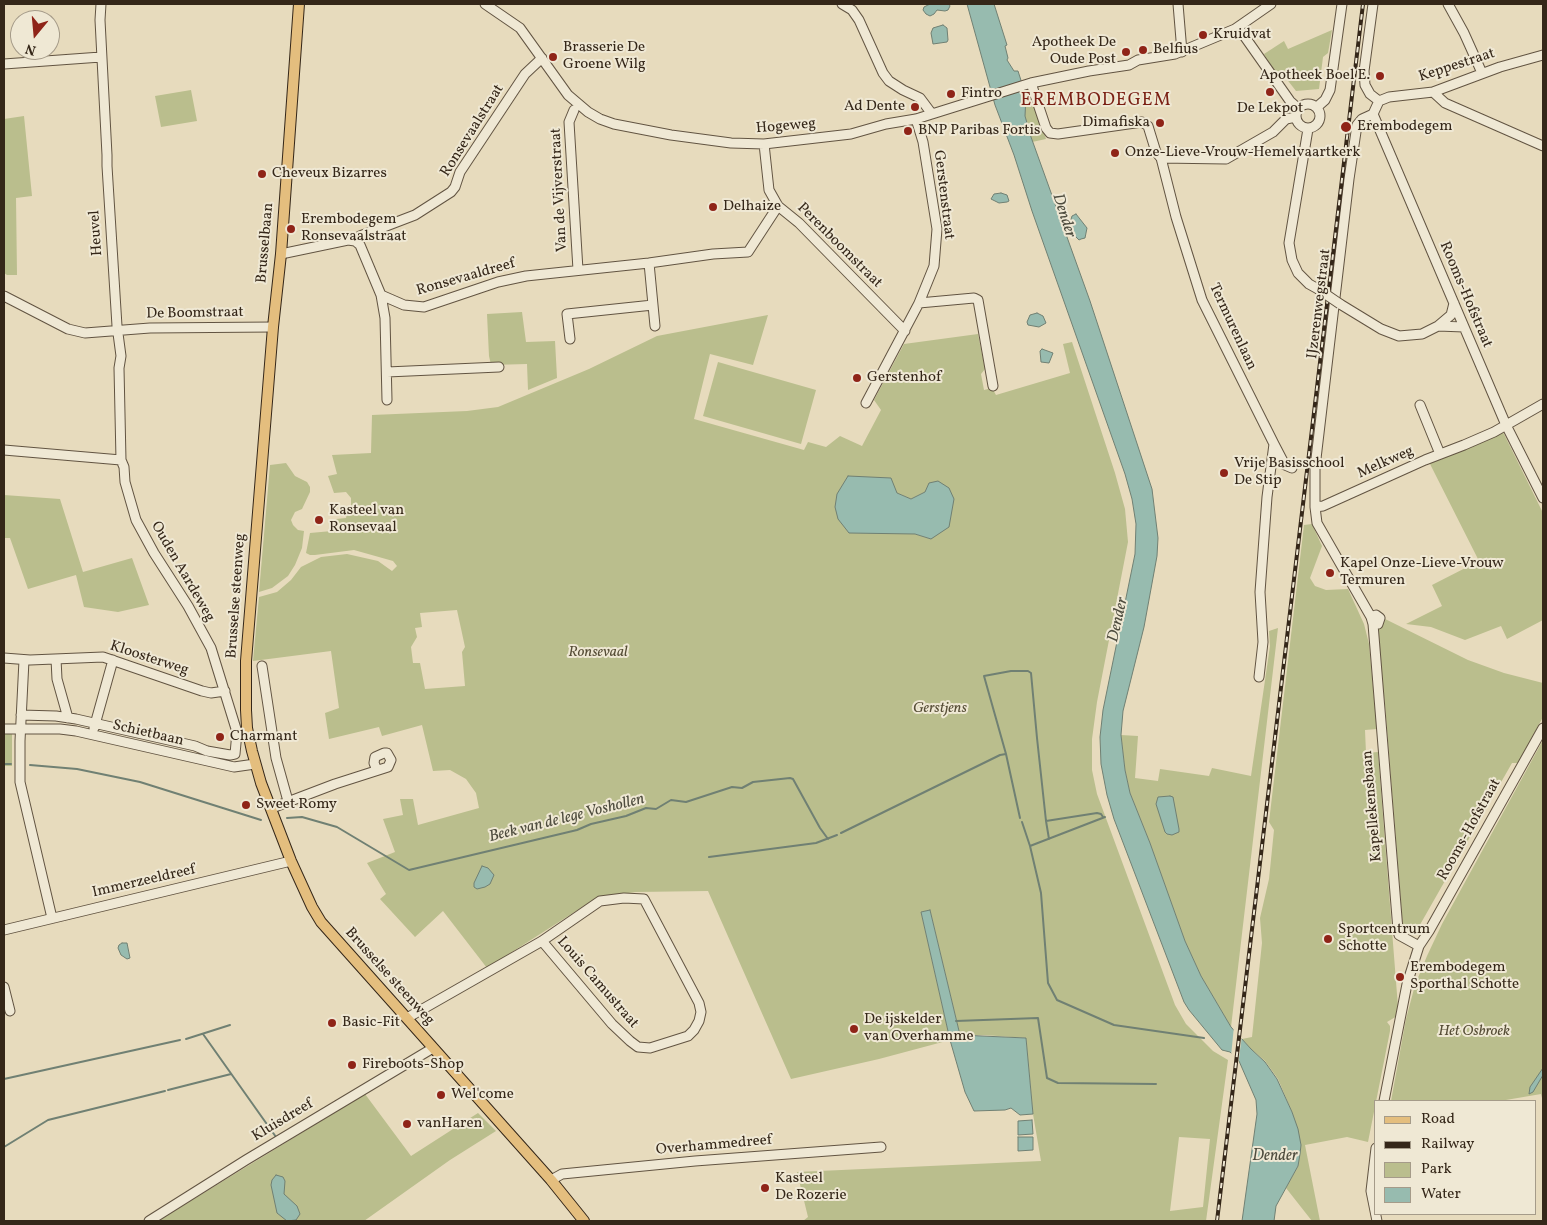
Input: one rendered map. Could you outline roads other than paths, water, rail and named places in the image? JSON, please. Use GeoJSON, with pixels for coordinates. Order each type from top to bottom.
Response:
{"type":"FeatureCollection","features":[{"type":"Feature","properties":{"kind":"main road","name":"Brusselbaan"},"geometry":{"type":"LineString","coordinates":[[260,484],[272,328],[281,254],[299,4]]}},
{"type":"Feature","properties":{"kind":"main road","name":"Brusselse steenweg"},"geometry":{"type":"LineString","coordinates":[[260,484],[246,661],[247,728],[255,764],[291,861],[312,908],[321,922],[551,1180],[584,1221]]}},
{"type":"Feature","properties":{"kind":"street","name":"Heuvel"},"geometry":{"type":"LineString","coordinates":[[101,4],[101,57],[108,195],[121,356],[119,368],[121,460]]}},
{"type":"Feature","properties":{"kind":"street","name":"Hogeweg"},"geometry":{"type":"LineString","coordinates":[[485,4],[520,28],[568,95],[593,115]]}},
{"type":"Feature","properties":{"kind":"street"},"geometry":{"type":"LineString","coordinates":[[842,4],[852,10],[859,20],[883,73],[889,81],[920,98],[932,114]]}},
{"type":"Feature","properties":{"kind":"street"},"geometry":{"type":"LineString","coordinates":[[1178,4],[1182,52]]}},
{"type":"Feature","properties":{"kind":"street","name":"Hogeweg"},"geometry":{"type":"LineString","coordinates":[[572,98],[574,110],[593,115],[614,124],[671,135],[731,143],[764,144],[851,134],[886,124],[916,119],[1028,84],[1129,65],[1138,60],[1182,52],[1235,29],[1271,4]]}},
{"type":"Feature","properties":{"kind":"street"},"geometry":{"type":"LineString","coordinates":[[1317,108],[1328,96],[1342,4]]}},
{"type":"Feature","properties":{"kind":"street"},"geometry":{"type":"LineString","coordinates":[[1373,4],[1364,71],[1365,85],[1370,94],[1379,101],[1373,114]]}},
{"type":"Feature","properties":{"kind":"street"},"geometry":{"type":"LineString","coordinates":[[1448,4],[1464,33],[1482,73]]}},
{"type":"Feature","properties":{"kind":"street"},"geometry":{"type":"LineString","coordinates":[[1161,158],[1226,159],[1273,132],[1286,120],[1297,113],[1308,104],[1319,111],[1320,119],[1316,126],[1308,129],[1300,125],[1297,113],[1290,101],[1240,30],[1235,29]]}},
{"type":"Feature","properties":{"kind":"street","name":"Keppestraat"},"geometry":{"type":"LineString","coordinates":[[1379,101],[1390,97],[1433,92],[1482,73],[1543,55]]}},
{"type":"Feature","properties":{"kind":"street"},"geometry":{"type":"LineString","coordinates":[[4,64],[101,57]]}},
{"type":"Feature","properties":{"kind":"street","name":"Ronsevaalstraat"},"geometry":{"type":"LineString","coordinates":[[281,254],[348,240],[355,241],[360,236],[415,215],[451,192],[455,187],[460,172],[525,74],[542,58]]}},
{"type":"Feature","properties":{"kind":"street","name":"Termurenlaan"},"geometry":{"type":"LineString","coordinates":[[1028,84],[1046,128],[1050,133],[1058,134],[1142,122],[1148,126],[1156,152],[1161,158],[1176,217],[1202,300],[1285,465],[1292,468]]}},
{"type":"Feature","properties":{"kind":"street"},"geometry":{"type":"LineString","coordinates":[[1433,92],[1445,103],[1543,146]]}},
{"type":"Feature","properties":{"kind":"street","name":"Van de Vijverstraat"},"geometry":{"type":"LineString","coordinates":[[574,110],[569,122],[578,270]]}},
{"type":"Feature","properties":{"kind":"street","name":"Rooms-Hofstraat"},"geometry":{"type":"LineString","coordinates":[[1373,114],[1506,425],[1543,498]]}},
{"type":"Feature","properties":{"kind":"street","name":"IJzerenwegstraat"},"geometry":{"type":"LineString","coordinates":[[1315,507],[1317,450],[1356,136],[1359,121],[1373,114]]}},
{"type":"Feature","properties":{"kind":"street","name":"Gerstenstraat"},"geometry":{"type":"LineString","coordinates":[[866,403],[905,331],[934,266],[937,229],[923,142],[916,119]]}},
{"type":"Feature","properties":{"kind":"street"},"geometry":{"type":"LineString","coordinates":[[1308,129],[1289,243],[1292,260],[1298,273],[1318,290],[1381,329],[1393,334],[1407,336],[1422,334],[1438,326],[1451,315],[1454,303]]}},
{"type":"Feature","properties":{"kind":"street","name":"Perenboomstraat"},"geometry":{"type":"LineString","coordinates":[[764,144],[769,190],[778,206],[798,223],[905,331]]}},
{"type":"Feature","properties":{"kind":"street","name":"Ronsevaaldreef"},"geometry":{"type":"LineString","coordinates":[[381,295],[404,305],[424,307],[498,282],[526,276],[713,254],[748,252],[778,206]]}},
{"type":"Feature","properties":{"kind":"street"},"geometry":{"type":"LineString","coordinates":[[355,241],[360,245],[381,295],[385,318],[387,400]]}},
{"type":"Feature","properties":{"kind":"street"},"geometry":{"type":"LineString","coordinates":[[649,263],[656,326]]}},
{"type":"Feature","properties":{"kind":"street","name":"De Boomstraat"},"geometry":{"type":"LineString","coordinates":[[4,296],[68,329],[85,333],[150,328],[272,328]]}},
{"type":"Feature","properties":{"kind":"street"},"geometry":{"type":"LineString","coordinates":[[919,302],[974,298],[978,300],[993,386]]}},
{"type":"Feature","properties":{"kind":"street"},"geometry":{"type":"LineString","coordinates":[[570,339],[567,314],[653,305]]}},
{"type":"Feature","properties":{"kind":"street"},"geometry":{"type":"LineString","coordinates":[[1438,326],[1464,327]]}},
{"type":"Feature","properties":{"kind":"street"},"geometry":{"type":"LineString","coordinates":[[387,372],[499,367]]}},
{"type":"Feature","properties":{"kind":"street","name":"Melkweg"},"geometry":{"type":"LineString","coordinates":[[1315,507],[1323,506],[1506,425],[1543,404]]}},
{"type":"Feature","properties":{"kind":"street"},"geometry":{"type":"LineString","coordinates":[[1420,406],[1440,454]]}},
{"type":"Feature","properties":{"kind":"street"},"geometry":{"type":"LineString","coordinates":[[1259,677],[1263,642],[1260,592],[1267,497],[1274,444]]}},
{"type":"Feature","properties":{"kind":"street"},"geometry":{"type":"LineString","coordinates":[[4,450],[121,460]]}},
{"type":"Feature","properties":{"kind":"street","name":"Ouden Aardeweg"},"geometry":{"type":"LineString","coordinates":[[121,460],[136,520],[211,648],[237,732],[234,754]]}},
{"type":"Feature","properties":{"kind":"street","name":"Kapellekensbaan"},"geometry":{"type":"LineString","coordinates":[[1315,507],[1317,523],[1372,621],[1398,930],[1399,935],[1419,946]]}},
{"type":"Feature","properties":{"kind":"street","name":"Kloosterweg"},"geometry":{"type":"LineString","coordinates":[[4,658],[24,660],[103,657],[202,692],[225,691]]}},
{"type":"Feature","properties":{"kind":"street"},"geometry":{"type":"LineString","coordinates":[[56,659],[57,679],[68,718]]}},
{"type":"Feature","properties":{"kind":"street"},"geometry":{"type":"LineString","coordinates":[[24,660],[20,729],[20,782],[52,918]]}},
{"type":"Feature","properties":{"kind":"street","name":"Schietbaan"},"geometry":{"type":"LineString","coordinates":[[93,735],[113,660]]}},
{"type":"Feature","properties":{"kind":"street","name":"Brusselse steenweg"},"geometry":{"type":"LineString","coordinates":[[262,666],[276,758],[288,802]]}},
{"type":"Feature","properties":{"kind":"street"},"geometry":{"type":"LineString","coordinates":[[231,710],[246,710]]}},
{"type":"Feature","properties":{"kind":"street","name":"Schietbaan"},"geometry":{"type":"LineString","coordinates":[[21,716],[68,718],[96,723],[195,746],[198,753],[234,767],[255,764]]}},
{"type":"Feature","properties":{"kind":"street","name":"Schietbaan"},"geometry":{"type":"LineString","coordinates":[[4,728],[60,729],[191,758],[198,753],[234,754]]}},
{"type":"Feature","properties":{"kind":"street","name":"Rooms-Hofstraat"},"geometry":{"type":"LineString","coordinates":[[1419,946],[1434,923],[1543,728]]}},
{"type":"Feature","properties":{"kind":"street"},"geometry":{"type":"LineString","coordinates":[[234,754],[242,766]]}},
{"type":"Feature","properties":{"kind":"street"},"geometry":{"type":"LineString","coordinates":[[272,808],[377,770]]}},
{"type":"Feature","properties":{"kind":"street","name":"Immerzeeldreef"},"geometry":{"type":"LineString","coordinates":[[4,930],[291,861]]}},
{"type":"Feature","properties":{"kind":"street","name":"Louis Camustraat"},"geometry":{"type":"LineString","coordinates":[[407,1018],[542,941],[600,901],[624,898],[644,899],[699,1003],[700,1021],[688,1036],[650,1048],[638,1047],[612,1024],[542,941]]}},
{"type":"Feature","properties":{"kind":"street"},"geometry":{"type":"LineString","coordinates":[[1384,1100],[1407,984],[1419,946]]}},
{"type":"Feature","properties":{"kind":"street"},"geometry":{"type":"LineString","coordinates":[[4,987],[10,1011]]}},
{"type":"Feature","properties":{"kind":"street","name":"Kluisdreef"},"geometry":{"type":"LineString","coordinates":[[149,1221],[246,1160],[433,1048]]}},
{"type":"Feature","properties":{"kind":"street","name":"Overhammedreef"},"geometry":{"type":"LineString","coordinates":[[551,1180],[562,1174],[695,1161],[881,1148]]}},
{"type":"Feature","properties":{"kind":"street"},"geometry":{"type":"LineString","coordinates":[[1374,1161],[1371,1181],[1374,1208]]}},
{"type":"Feature","properties":{"kind":"water"},"geometry":{"type":"Polygon","coordinates":[[[930,4],[949,4],[950,6],[948,10],[937,10],[930,16],[923,10],[924,7],[930,4]]]}},
{"type":"Feature","properties":{"kind":"water","name":"Dender"},"geometry":{"type":"Polygon","coordinates":[[[967,4],[994,4],[1007,45],[1005,46],[1007,60],[1014,71],[1018,71],[1026,96],[1025,116],[1031,137],[1090,301],[1152,489],[1158,538],[1157,556],[1144,627],[1123,711],[1121,735],[1125,770],[1130,793],[1185,941],[1201,976],[1231,1027],[1265,1062],[1277,1079],[1298,1129],[1301,1145],[1298,1166],[1276,1206],[1274,1221],[1242,1221],[1257,1114],[1256,1100],[1239,1061],[1230,1052],[1222,1050],[1184,1002],[1114,819],[1107,795],[1101,764],[1100,737],[1103,710],[1135,554],[1136,524],[1132,499],[1125,474],[995,105],[967,4]]]}},
{"type":"Feature","properties":{"kind":"water"},"geometry":{"type":"Polygon","coordinates":[[[943,25],[947,28],[947,42],[933,44],[931,33],[933,28],[943,25]]]}},
{"type":"Feature","properties":{"kind":"water"},"geometry":{"type":"Polygon","coordinates":[[[1001,193],[1007,195],[1009,201],[999,203],[991,199],[994,194],[1001,193]]]}},
{"type":"Feature","properties":{"kind":"water"},"geometry":{"type":"Polygon","coordinates":[[[1076,214],[1087,228],[1085,238],[1079,240],[1074,235],[1070,223],[1072,216],[1076,214]]]}},
{"type":"Feature","properties":{"kind":"water"},"geometry":{"type":"Polygon","coordinates":[[[1037,313],[1043,316],[1046,323],[1039,327],[1028,325],[1027,322],[1030,315],[1037,313]]]}},
{"type":"Feature","properties":{"kind":"water"},"geometry":{"type":"Polygon","coordinates":[[[1042,349],[1053,353],[1049,363],[1041,362],[1040,351],[1042,349]]]}},
{"type":"Feature","properties":{"kind":"water"},"geometry":{"type":"Polygon","coordinates":[[[848,476],[891,478],[897,493],[911,499],[925,492],[929,483],[938,481],[949,488],[954,499],[949,527],[931,539],[915,534],[849,533],[838,519],[835,507],[837,494],[848,476]]]}},
{"type":"Feature","properties":{"kind":"water"},"geometry":{"type":"Polygon","coordinates":[[[1158,797],[1173,797],[1179,829],[1179,832],[1172,835],[1165,832],[1156,804],[1158,797]]]}},
{"type":"Feature","properties":{"kind":"water"},"geometry":{"type":"Polygon","coordinates":[[[482,866],[488,868],[494,875],[490,884],[477,889],[474,887],[474,883],[482,866]]]}},
{"type":"Feature","properties":{"kind":"water"},"geometry":{"type":"Polygon","coordinates":[[[930,910],[960,1035],[1026,1038],[1033,1114],[1020,1115],[1011,1108],[1005,1110],[974,1111],[965,1092],[950,1040],[921,912],[930,910]]]}},
{"type":"Feature","properties":{"kind":"water"},"geometry":{"type":"Polygon","coordinates":[[[122,943],[127,943],[130,958],[127,959],[121,955],[118,948],[122,943]]]}},
{"type":"Feature","properties":{"kind":"water"},"geometry":{"type":"Polygon","coordinates":[[[1543,1068],[1543,1075],[1533,1092],[1529,1094],[1530,1087],[1543,1068]]]}},
{"type":"Feature","properties":{"kind":"water"},"geometry":{"type":"Polygon","coordinates":[[[1032,1120],[1033,1134],[1018,1135],[1018,1121],[1032,1120]]]}},
{"type":"Feature","properties":{"kind":"water"},"geometry":{"type":"Polygon","coordinates":[[[1018,1137],[1033,1137],[1033,1150],[1018,1151],[1018,1137]]]}},
{"type":"Feature","properties":{"kind":"water"},"geometry":{"type":"Polygon","coordinates":[[[276,1175],[283,1177],[285,1181],[284,1194],[297,1206],[300,1214],[296,1220],[287,1221],[277,1213],[271,1185],[276,1175]]]}},
{"type":"Feature","properties":{"kind":"waterway"},"geometry":{"type":"LineString","coordinates":[[1006,754],[984,676],[1011,671],[1028,671],[1031,673],[1046,821]]}},
{"type":"Feature","properties":{"kind":"waterway","name":"Beek van de lege Voshollen"},"geometry":{"type":"LineString","coordinates":[[841,833],[1000,755],[1006,754],[1020,818]]}},
{"type":"Feature","properties":{"kind":"waterway"},"geometry":{"type":"LineString","coordinates":[[4,764],[11,764]]}},
{"type":"Feature","properties":{"kind":"waterway","name":"Beek van de lege Voshollen"},"geometry":{"type":"LineString","coordinates":[[30,765],[77,769],[140,782],[261,820]]}},
{"type":"Feature","properties":{"kind":"waterway","name":"Beek van de lege Voshollen"},"geometry":{"type":"LineString","coordinates":[[287,818],[302,817],[337,827],[409,870],[577,830],[591,824],[626,816],[646,808],[656,809],[671,800],[686,802],[732,787],[742,788],[753,782],[790,778],[793,779],[828,839]]}},
{"type":"Feature","properties":{"kind":"waterway"},"geometry":{"type":"LineString","coordinates":[[1049,839],[1046,821],[1097,813],[1103,817]]}},
{"type":"Feature","properties":{"kind":"waterway","name":"Beek van de lege Voshollen"},"geometry":{"type":"LineString","coordinates":[[1022,822],[1030,846],[1105,817]]}},
{"type":"Feature","properties":{"kind":"waterway","name":"Beek van de lege Voshollen"},"geometry":{"type":"LineString","coordinates":[[709,857],[816,843],[837,835]]}},
{"type":"Feature","properties":{"kind":"waterway"},"geometry":{"type":"LineString","coordinates":[[1030,846],[1041,893],[1048,983],[1057,1000],[1114,1025],[1204,1038]]}},
{"type":"Feature","properties":{"kind":"waterway"},"geometry":{"type":"LineString","coordinates":[[956,1021],[1038,1018],[1047,1078],[1058,1083],[1156,1084]]}},
{"type":"Feature","properties":{"kind":"waterway"},"geometry":{"type":"LineString","coordinates":[[186,1039],[230,1025]]}},
{"type":"Feature","properties":{"kind":"waterway"},"geometry":{"type":"LineString","coordinates":[[203,1034],[276,1137]]}},
{"type":"Feature","properties":{"kind":"waterway"},"geometry":{"type":"LineString","coordinates":[[4,1079],[180,1040]]}},
{"type":"Feature","properties":{"kind":"waterway"},"geometry":{"type":"LineString","coordinates":[[168,1090],[231,1074]]}},
{"type":"Feature","properties":{"kind":"waterway"},"geometry":{"type":"LineString","coordinates":[[4,1147],[48,1120],[165,1091]]}},
{"type":"Feature","properties":{"kind":"railway"},"geometry":{"type":"LineString","coordinates":[[1217,1221],[1363,4]]}},
{"type":"Feature","properties":{"kind":"place","name":"Kruidvat"},"geometry":{"type":"Point","coordinates":[1203,35]}},
{"type":"Feature","properties":{"kind":"place","name":"Belfius"},"geometry":{"type":"Point","coordinates":[1143,50]}},
{"type":"Feature","properties":{"kind":"place","name":"Apotheek De Oude Post"},"geometry":{"type":"Point","coordinates":[1126,52]}},
{"type":"Feature","properties":{"kind":"place","name":"Brasserie De Groene Wilg"},"geometry":{"type":"Point","coordinates":[553,57]}},
{"type":"Feature","properties":{"kind":"place","name":"Apotheek Boel E."},"geometry":{"type":"Point","coordinates":[1380,76]}},
{"type":"Feature","properties":{"kind":"place","name":"De Lekpot"},"geometry":{"type":"Point","coordinates":[1270,92]}},
{"type":"Feature","properties":{"kind":"place","name":"Fintro"},"geometry":{"type":"Point","coordinates":[951,94]}},
{"type":"Feature","properties":{"kind":"place","name":"Ad Dente"},"geometry":{"type":"Point","coordinates":[915,107]}},
{"type":"Feature","properties":{"kind":"place","name":"Dimafiska"},"geometry":{"type":"Point","coordinates":[1160,123]}},
{"type":"Feature","properties":{"kind":"place","name":"Erembodegem"},"geometry":{"type":"Point","coordinates":[1346,127]}},
{"type":"Feature","properties":{"kind":"place","name":"BNP Paribas Fortis"},"geometry":{"type":"Point","coordinates":[908,131]}},
{"type":"Feature","properties":{"kind":"place","name":"Onze-Lieve-Vrouw-Hemelvaartkerk"},"geometry":{"type":"Point","coordinates":[1115,153]}},
{"type":"Feature","properties":{"kind":"place","name":"Cheveux Bizarres"},"geometry":{"type":"Point","coordinates":[262,174]}},
{"type":"Feature","properties":{"kind":"place","name":"Delhaize"},"geometry":{"type":"Point","coordinates":[713,207]}},
{"type":"Feature","properties":{"kind":"place","name":"Erembodegem Ronsevaalstraat"},"geometry":{"type":"Point","coordinates":[291,229]}},
{"type":"Feature","properties":{"kind":"place","name":"Gerstenhof"},"geometry":{"type":"Point","coordinates":[857,378]}},
{"type":"Feature","properties":{"kind":"place","name":"Vrije Basisschool De Stip"},"geometry":{"type":"Point","coordinates":[1224,473]}},
{"type":"Feature","properties":{"kind":"place","name":"Kasteel van Ronsevaal"},"geometry":{"type":"Point","coordinates":[319,520]}},
{"type":"Feature","properties":{"kind":"place","name":"Kapel Onze-Lieve-Vrouw Termuren"},"geometry":{"type":"Point","coordinates":[1330,573]}},
{"type":"Feature","properties":{"kind":"place","name":"Charmant"},"geometry":{"type":"Point","coordinates":[220,737]}},
{"type":"Feature","properties":{"kind":"place","name":"Sweet Romy"},"geometry":{"type":"Point","coordinates":[246,805]}},
{"type":"Feature","properties":{"kind":"place","name":"Sportcentrum Schotte"},"geometry":{"type":"Point","coordinates":[1328,939]}},
{"type":"Feature","properties":{"kind":"place","name":"Erembodegem Sporthal Schotte"},"geometry":{"type":"Point","coordinates":[1400,977]}},
{"type":"Feature","properties":{"kind":"place","name":"Basic-Fit"},"geometry":{"type":"Point","coordinates":[332,1023]}},
{"type":"Feature","properties":{"kind":"place","name":"De ijskelder van Overhamme"},"geometry":{"type":"Point","coordinates":[854,1029]}},
{"type":"Feature","properties":{"kind":"place","name":"Fireboots-Shop"},"geometry":{"type":"Point","coordinates":[352,1065]}},
{"type":"Feature","properties":{"kind":"place","name":"Wel'come"},"geometry":{"type":"Point","coordinates":[441,1095]}},
{"type":"Feature","properties":{"kind":"place","name":"vanHaren"},"geometry":{"type":"Point","coordinates":[407,1124]}},
{"type":"Feature","properties":{"kind":"place","name":"Kasteel De Rozerie"},"geometry":{"type":"Point","coordinates":[765,1188]}},
{"type":"Feature","properties":{"kind":"district","name":"EREMBODEGEM"},"geometry":{"type":"Point","coordinates":[1096,102]}},
{"type":"Feature","properties":{"kind":"park label","name":"Ronsevaal"},"geometry":{"type":"Point","coordinates":[598,653]}},
{"type":"Feature","properties":{"kind":"park label","name":"Gerstjens"},"geometry":{"type":"Point","coordinates":[940,709]}},
{"type":"Feature","properties":{"kind":"park label","name":"Het Osbroek"},"geometry":{"type":"Point","coordinates":[1474,1032]}}]}
